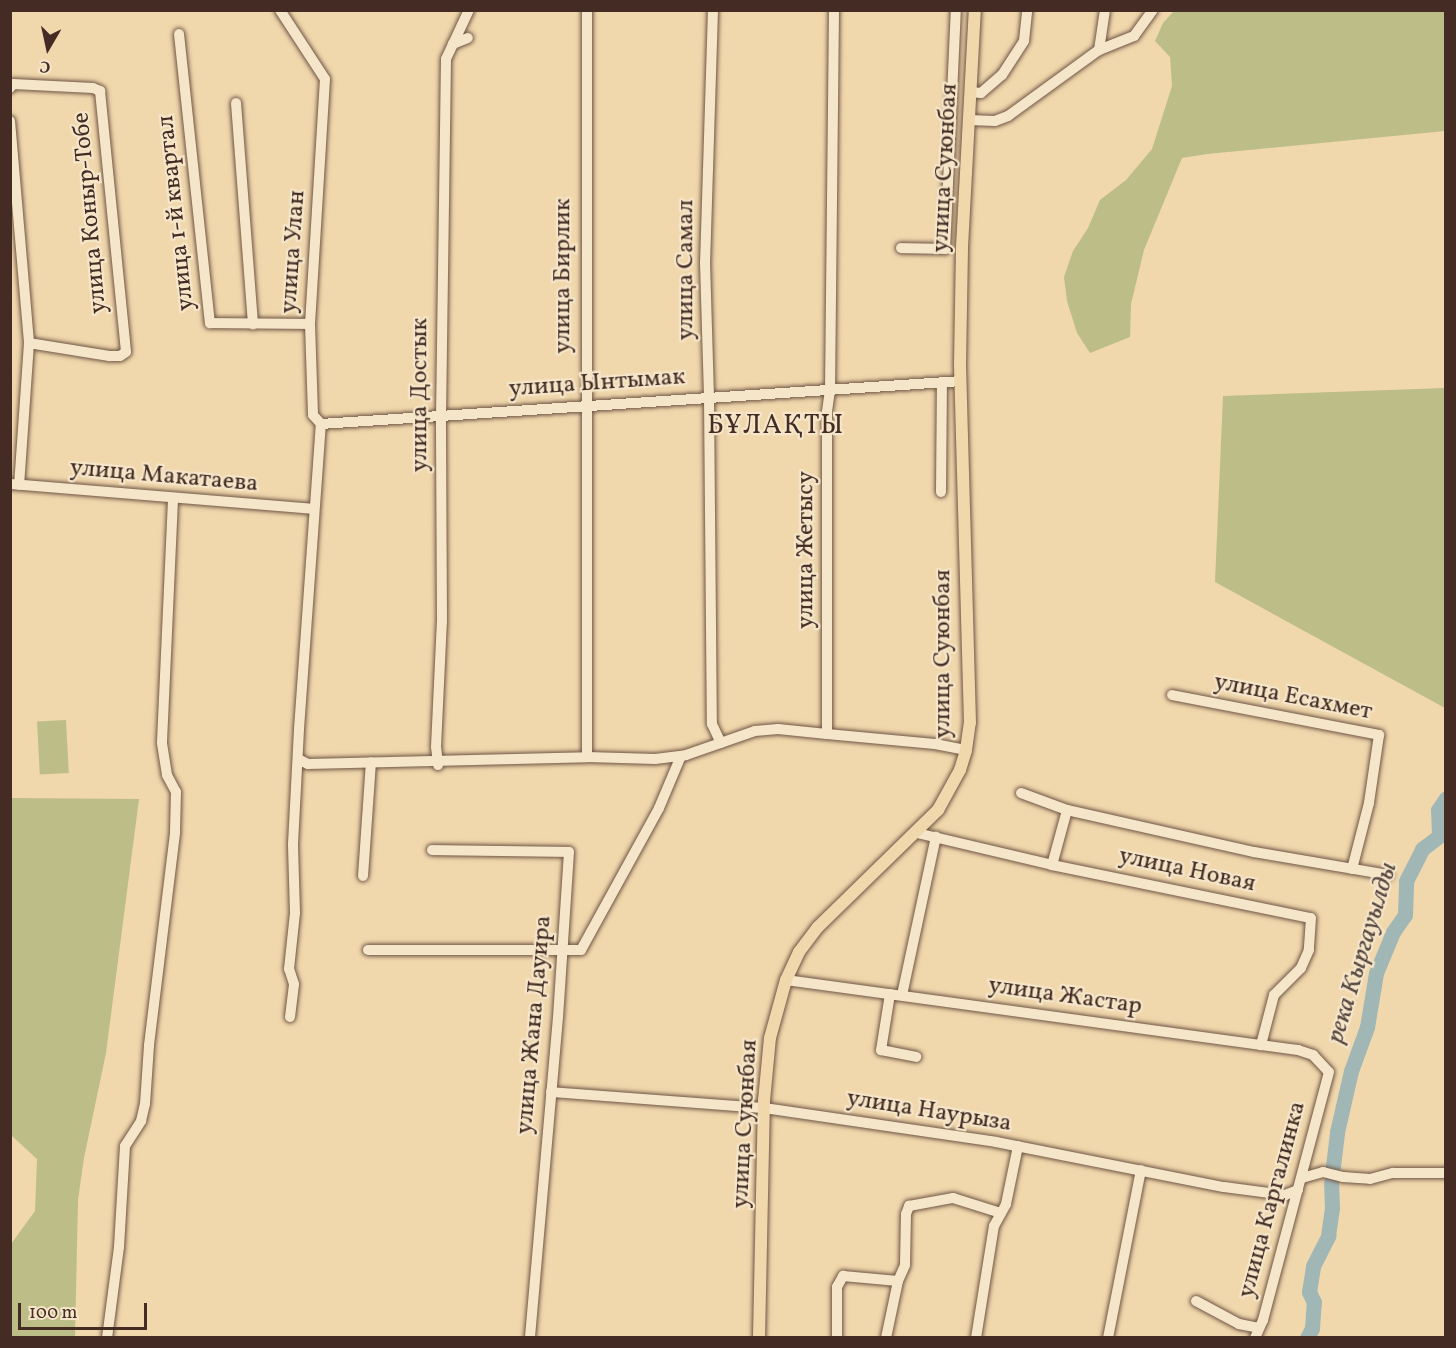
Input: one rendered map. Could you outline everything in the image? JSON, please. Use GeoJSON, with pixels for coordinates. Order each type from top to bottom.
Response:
{"type":"FeatureCollection","features":[{"type":"Feature","properties":{"kind":"main road","name":"улица Суюнбая"},"geometry":{"type":"LineString","coordinates":[[759,1338],[764,1108],[770,1038],[786,980],[799,952],[818,927],[917,833],[938,810],[960,770],[966,750],[970,723],[961,381],[962,247],[975,10]]}},
{"type":"Feature","properties":{"kind":"street","name":"улица Улан"},"geometry":{"type":"LineString","coordinates":[[280,10],[325,80],[310,324],[312,415],[321,424]]}},
{"type":"Feature","properties":{"kind":"street","name":"улица Достык"},"geometry":{"type":"LineString","coordinates":[[437,762],[442,622],[441,417],[446,58],[469,10]]}},
{"type":"Feature","properties":{"kind":"street","name":"улица Бирлик"},"geometry":{"type":"LineString","coordinates":[[587,10],[587,757]]}},
{"type":"Feature","properties":{"kind":"street","name":"улица Самал"},"geometry":{"type":"LineString","coordinates":[[713,10],[705,262],[709,397],[712,724],[721,743]]}},
{"type":"Feature","properties":{"kind":"street","name":"улица Жетысу"},"geometry":{"type":"LineString","coordinates":[[827,734],[826,412],[830,390],[834,10]]}},
{"type":"Feature","properties":{"kind":"street"},"geometry":{"type":"LineString","coordinates":[[901,248],[945,249],[956,10]]}},
{"type":"Feature","properties":{"kind":"street"},"geometry":{"type":"LineString","coordinates":[[971,92],[981,93],[1002,75],[1024,41],[1027,10]]}},
{"type":"Feature","properties":{"kind":"street"},"geometry":{"type":"LineString","coordinates":[[1099,50],[1105,10]]}},
{"type":"Feature","properties":{"kind":"street"},"geometry":{"type":"LineString","coordinates":[[969,120],[995,121],[1008,116],[1099,50],[1134,36],[1153,10]]}},
{"type":"Feature","properties":{"kind":"street","name":"улица 1-й квартал"},"geometry":{"type":"LineString","coordinates":[[179,34],[210,323],[310,324]]}},
{"type":"Feature","properties":{"kind":"street"},"geometry":{"type":"LineString","coordinates":[[453,44],[468,38]]}},
{"type":"Feature","properties":{"kind":"street","name":"улица Коныр-Тобе"},"geometry":{"type":"LineString","coordinates":[[10,88],[13,84],[100,91],[126,352],[120,356],[109,356],[29,343]]}},
{"type":"Feature","properties":{"kind":"street"},"geometry":{"type":"LineString","coordinates":[[236,103],[253,324]]}},
{"type":"Feature","properties":{"kind":"street"},"geometry":{"type":"LineString","coordinates":[[10,121],[29,343],[15,485]]}},
{"type":"Feature","properties":{"kind":"street","name":"улица Ынтымак"},"geometry":{"type":"LineString","coordinates":[[321,424],[961,381]]}},
{"type":"Feature","properties":{"kind":"street"},"geometry":{"type":"LineString","coordinates":[[941,492],[942,382]]}},
{"type":"Feature","properties":{"kind":"street"},"geometry":{"type":"LineString","coordinates":[[290,1017],[294,984],[289,969],[295,913],[293,844],[313,509],[321,424]]}},
{"type":"Feature","properties":{"kind":"street","name":"улица Макатаева"},"geometry":{"type":"LineString","coordinates":[[15,485],[313,509]]}},
{"type":"Feature","properties":{"kind":"street"},"geometry":{"type":"LineString","coordinates":[[107,1338],[119,1247],[125,1146],[141,1121],[145,1104],[149,1045],[175,832],[176,792],[166,775],[162,742],[173,499]]}},
{"type":"Feature","properties":{"kind":"street","name":"улица Есахмет"},"geometry":{"type":"LineString","coordinates":[[1172,695],[1379,735],[1369,803],[1352,869]]}},
{"type":"Feature","properties":{"kind":"street"},"geometry":{"type":"LineString","coordinates":[[298,759],[308,764],[587,757],[654,759],[681,756],[755,731],[778,729],[935,744],[966,750]]}},
{"type":"Feature","properties":{"kind":"street"},"geometry":{"type":"LineString","coordinates":[[368,951],[581,950],[659,808],[681,756]]}},
{"type":"Feature","properties":{"kind":"street"},"geometry":{"type":"LineString","coordinates":[[363,876],[371,762]]}},
{"type":"Feature","properties":{"kind":"street"},"geometry":{"type":"LineString","coordinates":[[1021,793],[1067,810],[1254,852],[1388,875]]}},
{"type":"Feature","properties":{"kind":"street"},"geometry":{"type":"LineString","coordinates":[[1052,865],[1067,810]]}},
{"type":"Feature","properties":{"kind":"street","name":"улица Новая"},"geometry":{"type":"LineString","coordinates":[[917,833],[1052,865],[1311,918],[1309,950],[1301,968],[1274,995],[1261,1045]]}},
{"type":"Feature","properties":{"kind":"street"},"geometry":{"type":"LineString","coordinates":[[916,1057],[881,1050],[936,837]]}},
{"type":"Feature","properties":{"kind":"street","name":"улица Жана Дауира"},"geometry":{"type":"LineString","coordinates":[[432,850],[569,852],[530,1338]]}},
{"type":"Feature","properties":{"kind":"street","name":"улица Жастар"},"geometry":{"type":"LineString","coordinates":[[786,980],[1305,1051],[1322,1062],[1329,1072]]}},
{"type":"Feature","properties":{"kind":"street","name":"улица Каргалинка"},"geometry":{"type":"LineString","coordinates":[[1257,1333],[1302,1179],[1329,1072]]}},
{"type":"Feature","properties":{"kind":"street","name":"улица Наурыза"},"geometry":{"type":"LineString","coordinates":[[551,1092],[764,1108],[1018,1146],[1224,1187],[1285,1195],[1298,1190]]}},
{"type":"Feature","properties":{"kind":"street"},"geometry":{"type":"LineString","coordinates":[[976,1338],[993,1226],[1006,1204],[1018,1146]]}},
{"type":"Feature","properties":{"kind":"street"},"geometry":{"type":"LineString","coordinates":[[1108,1338],[1141,1170]]}},
{"type":"Feature","properties":{"kind":"street"},"geometry":{"type":"LineString","coordinates":[[1302,1179],[1323,1172],[1343,1177],[1370,1179],[1393,1173],[1446,1173]]}},
{"type":"Feature","properties":{"kind":"street"},"geometry":{"type":"LineString","coordinates":[[886,1338],[898,1281],[905,1265],[906,1214],[909,1206],[953,1198],[1001,1213]]}},
{"type":"Feature","properties":{"kind":"street"},"geometry":{"type":"LineString","coordinates":[[837,1338],[837,1287],[843,1276],[898,1281]]}},
{"type":"Feature","properties":{"kind":"street"},"geometry":{"type":"LineString","coordinates":[[1196,1301],[1257,1333]]}},
{"type":"Feature","properties":{"kind":"green space"},"geometry":{"type":"Polygon","coordinates":[[[1174,11],[1445,11],[1445,131],[1182,158],[1144,250],[1131,304],[1130,337],[1090,353],[1077,333],[1067,301],[1064,277],[1073,251],[1088,228],[1100,200],[1126,180],[1152,149],[1172,86],[1170,57],[1155,41],[1163,23],[1174,11]]]}},
{"type":"Feature","properties":{"kind":"green space"},"geometry":{"type":"Polygon","coordinates":[[[1446,388],[1445,708],[1215,582],[1223,396],[1446,388]]]}},
{"type":"Feature","properties":{"kind":"green space"},"geometry":{"type":"Polygon","coordinates":[[[66,720],[69,773],[40,774],[37,722],[66,720]]]}},
{"type":"Feature","properties":{"kind":"green space"},"geometry":{"type":"Polygon","coordinates":[[[11,798],[139,799],[106,1053],[84,1158],[78,1200],[75,1337],[11,1337],[11,1244],[35,1211],[37,1159],[11,1135],[11,798]]]}},
{"type":"Feature","properties":{"kind":"waterway","name":"река Кыргауылды"},"geometry":{"type":"LineString","coordinates":[[1333,1166],[1337,1132],[1351,1071],[1367,1027],[1376,973],[1393,932],[1405,915],[1406,881],[1422,849],[1439,836],[1438,810],[1446,798]]}},
{"type":"Feature","properties":{"kind":"waterway","name":"река Кыргауылды"},"geometry":{"type":"LineString","coordinates":[[1307,1338],[1312,1328],[1314,1302],[1309,1292],[1313,1266],[1328,1236],[1332,1208],[1331,1182]]}},
{"type":"Feature","properties":{"kind":"district","name":"БҰЛАҚТЫ"},"geometry":{"type":"Point","coordinates":[776,427]}}]}
